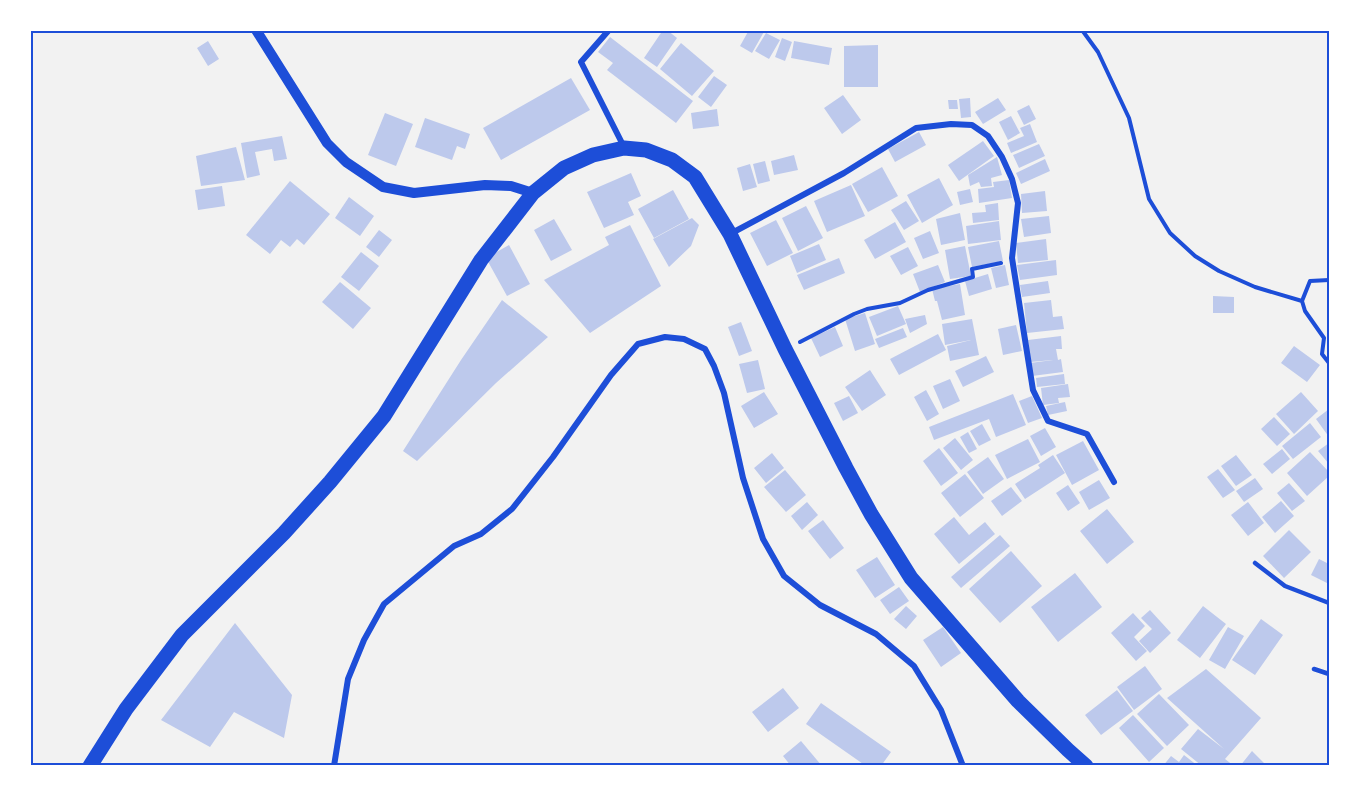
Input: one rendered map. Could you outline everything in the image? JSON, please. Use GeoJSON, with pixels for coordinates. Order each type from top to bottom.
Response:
{"type":"FeatureCollection","features":[{"type":"Feature","properties":{"kind":"main road"},"geometry":{"type":"LineString","coordinates":[[90,766],[126,709],[182,635],[284,533],[330,482],[384,416],[481,260],[533,193],[564,168],[593,155],[624,148],[646,150],[672,160],[695,177],[730,234],[785,350],[871,514],[910,578],[1018,701],[1086,766]]}},
{"type":"Feature","properties":{"kind":"street"},"geometry":{"type":"LineString","coordinates":[[256,30],[327,143],[346,162],[383,187],[414,193],[485,185],[511,186],[533,193]]}},
{"type":"Feature","properties":{"kind":"street"},"geometry":{"type":"LineString","coordinates":[[609,30],[581,62],[624,148]]}},
{"type":"Feature","properties":{"kind":"street"},"geometry":{"type":"LineString","coordinates":[[730,234],[844,173],[916,128],[951,124],[972,125],[988,136],[1002,156],[1012,179],[1018,203],[1012,258],[1033,390],[1048,421],[1087,434],[1114,482]]}},
{"type":"Feature","properties":{"kind":"street"},"geometry":{"type":"LineString","coordinates":[[334,766],[348,679],[364,640],[384,604],[454,546],[481,534],[512,509],[553,457],[611,375],[638,344],[665,337],[684,339],[705,349],[714,366],[724,393],[743,478],[763,539],[784,576],[820,604],[876,634],[914,666],[941,710],[963,766]]}},
{"type":"Feature","properties":{"kind":"lane"},"geometry":{"type":"LineString","coordinates":[[1255,563],[1285,586],[1329,603]]}},
{"type":"Feature","properties":{"kind":"lane"},"geometry":{"type":"LineString","coordinates":[[1314,669],[1329,674]]}},
{"type":"Feature","properties":{"kind":"path"},"geometry":{"type":"LineString","coordinates":[[1082,30],[1098,52],[1129,118],[1149,199],[1170,233],[1195,256],[1219,271],[1254,287],[1302,301]]}},
{"type":"Feature","properties":{"kind":"path"},"geometry":{"type":"LineString","coordinates":[[785,350],[854,314],[867,309],[900,303],[928,290],[973,277],[972,269],[1004,263],[1012,258]]}},
{"type":"Feature","properties":{"kind":"path"},"geometry":{"type":"LineString","coordinates":[[1329,280],[1310,281],[1302,301],[1305,311],[1324,338],[1322,354],[1329,363]]}},
{"type":"Feature","properties":{"kind":"building"},"geometry":{"type":"Polygon","coordinates":[[[663,30],[667,30],[677,38],[657,67],[644,58],[663,30]]]}},
{"type":"Feature","properties":{"kind":"building"},"geometry":{"type":"Polygon","coordinates":[[[749,30],[765,30],[752,53],[740,46],[749,30]]]}},
{"type":"Feature","properties":{"kind":"building"},"geometry":{"type":"Polygon","coordinates":[[[766,33],[780,40],[769,59],[755,51],[766,33]]]}},
{"type":"Feature","properties":{"kind":"building"},"geometry":{"type":"Polygon","coordinates":[[[610,37],[693,101],[676,123],[607,70],[613,63],[598,52],[610,37]]]}},
{"type":"Feature","properties":{"kind":"building"},"geometry":{"type":"Polygon","coordinates":[[[782,38],[792,42],[785,61],[775,57],[782,38]]]}},
{"type":"Feature","properties":{"kind":"building"},"geometry":{"type":"Polygon","coordinates":[[[208,41],[219,59],[208,66],[197,48],[208,41]]]}},
{"type":"Feature","properties":{"kind":"building"},"geometry":{"type":"Polygon","coordinates":[[[794,41],[832,48],[829,65],[791,58],[794,41]]]}},
{"type":"Feature","properties":{"kind":"building"},"geometry":{"type":"Polygon","coordinates":[[[681,43],[714,71],[692,96],[660,69],[681,43]]]}},
{"type":"Feature","properties":{"kind":"building"},"geometry":{"type":"Polygon","coordinates":[[[878,45],[878,87],[844,87],[844,46],[878,45]]]}},
{"type":"Feature","properties":{"kind":"building"},"geometry":{"type":"Polygon","coordinates":[[[714,76],[727,85],[711,107],[698,97],[714,76]]]}},
{"type":"Feature","properties":{"kind":"building"},"geometry":{"type":"Polygon","coordinates":[[[571,78],[590,110],[501,160],[483,128],[571,78]]]}},
{"type":"Feature","properties":{"kind":"building"},"geometry":{"type":"Polygon","coordinates":[[[843,95],[861,120],[842,134],[824,108],[843,95]]]}},
{"type":"Feature","properties":{"kind":"building"},"geometry":{"type":"Polygon","coordinates":[[[970,98],[971,117],[961,118],[959,99],[970,98]]]}},
{"type":"Feature","properties":{"kind":"building"},"geometry":{"type":"Polygon","coordinates":[[[998,98],[1006,110],[983,124],[975,112],[998,98]]]}},
{"type":"Feature","properties":{"kind":"building"},"geometry":{"type":"Polygon","coordinates":[[[948,100],[957,100],[958,109],[949,109],[948,100]]]}},
{"type":"Feature","properties":{"kind":"building"},"geometry":{"type":"Polygon","coordinates":[[[1029,105],[1036,119],[1024,125],[1017,111],[1029,105]]]}},
{"type":"Feature","properties":{"kind":"building"},"geometry":{"type":"Polygon","coordinates":[[[717,109],[719,126],[693,129],[691,113],[717,109]]]}},
{"type":"Feature","properties":{"kind":"building"},"geometry":{"type":"Polygon","coordinates":[[[385,113],[413,124],[396,166],[368,155],[385,113]]]}},
{"type":"Feature","properties":{"kind":"building"},"geometry":{"type":"Polygon","coordinates":[[[1011,116],[1020,133],[1008,140],[999,122],[1011,116]]]}},
{"type":"Feature","properties":{"kind":"building"},"geometry":{"type":"Polygon","coordinates":[[[425,118],[470,134],[465,149],[457,146],[452,160],[415,147],[425,118]]]}},
{"type":"Feature","properties":{"kind":"building"},"geometry":{"type":"Polygon","coordinates":[[[1030,124],[1037,142],[1011,153],[1007,143],[1024,136],[1020,128],[1030,124]]]}},
{"type":"Feature","properties":{"kind":"building"},"geometry":{"type":"Polygon","coordinates":[[[919,132],[926,145],[895,162],[888,149],[919,132]]]}},
{"type":"Feature","properties":{"kind":"building"},"geometry":{"type":"Polygon","coordinates":[[[282,136],[287,159],[274,161],[272,149],[255,152],[260,175],[247,178],[241,143],[282,136]]]}},
{"type":"Feature","properties":{"kind":"building"},"geometry":{"type":"Polygon","coordinates":[[[983,141],[994,156],[959,181],[948,165],[983,141]]]}},
{"type":"Feature","properties":{"kind":"building"},"geometry":{"type":"Polygon","coordinates":[[[1039,144],[1045,156],[1019,168],[1013,155],[1039,144]]]}},
{"type":"Feature","properties":{"kind":"building"},"geometry":{"type":"Polygon","coordinates":[[[236,147],[245,180],[201,186],[196,156],[236,147]]]}},
{"type":"Feature","properties":{"kind":"building"},"geometry":{"type":"Polygon","coordinates":[[[794,155],[798,170],[774,175],[771,161],[794,155]]]}},
{"type":"Feature","properties":{"kind":"building"},"geometry":{"type":"Polygon","coordinates":[[[997,157],[1002,175],[991,178],[992,186],[981,187],[979,182],[970,186],[968,175],[997,157]]]}},
{"type":"Feature","properties":{"kind":"building"},"geometry":{"type":"Polygon","coordinates":[[[1045,159],[1050,171],[1021,184],[1016,173],[1045,159]]]}},
{"type":"Feature","properties":{"kind":"building"},"geometry":{"type":"Polygon","coordinates":[[[765,161],[770,181],[758,184],[753,164],[765,161]]]}},
{"type":"Feature","properties":{"kind":"building"},"geometry":{"type":"Polygon","coordinates":[[[750,164],[757,187],[743,191],[737,168],[750,164]]]}},
{"type":"Feature","properties":{"kind":"building"},"geometry":{"type":"Polygon","coordinates":[[[882,167],[898,196],[868,212],[852,184],[882,167]]]}},
{"type":"Feature","properties":{"kind":"building"},"geometry":{"type":"Polygon","coordinates":[[[631,173],[641,196],[628,202],[634,215],[604,228],[587,192],[631,173]]]}},
{"type":"Feature","properties":{"kind":"building"},"geometry":{"type":"Polygon","coordinates":[[[939,178],[953,205],[922,223],[907,195],[939,178]]]}},
{"type":"Feature","properties":{"kind":"building"},"geometry":{"type":"Polygon","coordinates":[[[1009,180],[1012,198],[979,203],[978,189],[994,187],[993,182],[1009,180]]]}},
{"type":"Feature","properties":{"kind":"building"},"geometry":{"type":"Polygon","coordinates":[[[290,181],[330,214],[304,245],[297,239],[290,247],[281,240],[270,254],[246,235],[290,181]]]}},
{"type":"Feature","properties":{"kind":"building"},"geometry":{"type":"Polygon","coordinates":[[[851,185],[865,216],[827,232],[814,201],[851,185]]]}},
{"type":"Feature","properties":{"kind":"building"},"geometry":{"type":"Polygon","coordinates":[[[222,186],[225,206],[198,210],[195,190],[222,186]]]}},
{"type":"Feature","properties":{"kind":"building"},"geometry":{"type":"Polygon","coordinates":[[[970,189],[973,202],[960,205],[957,192],[970,189]]]}},
{"type":"Feature","properties":{"kind":"building"},"geometry":{"type":"Polygon","coordinates":[[[673,190],[689,219],[654,238],[638,209],[673,190]]]}},
{"type":"Feature","properties":{"kind":"building"},"geometry":{"type":"Polygon","coordinates":[[[1045,191],[1047,211],[1022,213],[1021,194],[1045,191]]]}},
{"type":"Feature","properties":{"kind":"building"},"geometry":{"type":"Polygon","coordinates":[[[349,197],[374,216],[360,236],[335,218],[349,197]]]}},
{"type":"Feature","properties":{"kind":"building"},"geometry":{"type":"Polygon","coordinates":[[[906,201],[919,221],[904,230],[891,210],[906,201]]]}},
{"type":"Feature","properties":{"kind":"building"},"geometry":{"type":"Polygon","coordinates":[[[998,203],[999,220],[973,223],[972,213],[986,212],[985,205],[998,203]]]}},
{"type":"Feature","properties":{"kind":"building"},"geometry":{"type":"Polygon","coordinates":[[[806,206],[823,238],[798,251],[782,218],[806,206]]]}},
{"type":"Feature","properties":{"kind":"building"},"geometry":{"type":"Polygon","coordinates":[[[960,213],[965,240],[941,245],[936,219],[960,213]]]}},
{"type":"Feature","properties":{"kind":"building"},"geometry":{"type":"Polygon","coordinates":[[[1049,216],[1051,233],[1024,237],[1021,219],[1049,216]]]}},
{"type":"Feature","properties":{"kind":"building"},"geometry":{"type":"Polygon","coordinates":[[[692,218],[699,225],[691,246],[669,267],[653,239],[692,218]]]}},
{"type":"Feature","properties":{"kind":"building"},"geometry":{"type":"Polygon","coordinates":[[[554,219],[572,250],[551,261],[534,230],[554,219]]]}},
{"type":"Feature","properties":{"kind":"building"},"geometry":{"type":"Polygon","coordinates":[[[776,220],[793,253],[767,266],[750,233],[776,220]]]}},
{"type":"Feature","properties":{"kind":"building"},"geometry":{"type":"Polygon","coordinates":[[[999,221],[1001,240],[968,244],[966,226],[999,221]]]}},
{"type":"Feature","properties":{"kind":"building"},"geometry":{"type":"Polygon","coordinates":[[[895,222],[906,242],[875,259],[864,240],[895,222]]]}},
{"type":"Feature","properties":{"kind":"building"},"geometry":{"type":"Polygon","coordinates":[[[630,225],[661,286],[590,333],[544,280],[609,245],[605,237],[630,225]]]}},
{"type":"Feature","properties":{"kind":"building"},"geometry":{"type":"Polygon","coordinates":[[[379,230],[392,240],[379,257],[366,247],[379,230]]]}},
{"type":"Feature","properties":{"kind":"building"},"geometry":{"type":"Polygon","coordinates":[[[930,231],[939,253],[923,259],[914,238],[930,231]]]}},
{"type":"Feature","properties":{"kind":"building"},"geometry":{"type":"Polygon","coordinates":[[[1046,239],[1048,260],[1018,263],[1016,243],[1046,239]]]}},
{"type":"Feature","properties":{"kind":"building"},"geometry":{"type":"Polygon","coordinates":[[[999,241],[1003,261],[972,267],[968,247],[999,241]]]}},
{"type":"Feature","properties":{"kind":"building"},"geometry":{"type":"Polygon","coordinates":[[[819,244],[826,260],[797,273],[790,256],[819,244]]]}},
{"type":"Feature","properties":{"kind":"building"},"geometry":{"type":"Polygon","coordinates":[[[509,245],[530,284],[507,296],[486,258],[509,245]]]}},
{"type":"Feature","properties":{"kind":"building"},"geometry":{"type":"Polygon","coordinates":[[[965,246],[971,276],[950,279],[945,250],[965,246]]]}},
{"type":"Feature","properties":{"kind":"building"},"geometry":{"type":"Polygon","coordinates":[[[908,247],[918,266],[901,275],[890,256],[908,247]]]}},
{"type":"Feature","properties":{"kind":"building"},"geometry":{"type":"Polygon","coordinates":[[[361,252],[379,266],[359,291],[341,277],[361,252]]]}},
{"type":"Feature","properties":{"kind":"building"},"geometry":{"type":"Polygon","coordinates":[[[839,258],[845,273],[804,290],[797,275],[839,258]]]}},
{"type":"Feature","properties":{"kind":"building"},"geometry":{"type":"Polygon","coordinates":[[[1056,260],[1057,275],[1020,280],[1017,265],[1056,260]]]}},
{"type":"Feature","properties":{"kind":"building"},"geometry":{"type":"Polygon","coordinates":[[[938,265],[945,282],[920,292],[913,274],[938,265]]]}},
{"type":"Feature","properties":{"kind":"building"},"geometry":{"type":"Polygon","coordinates":[[[1005,265],[1009,285],[996,288],[991,268],[1005,265]]]}},
{"type":"Feature","properties":{"kind":"building"},"geometry":{"type":"Polygon","coordinates":[[[988,274],[992,289],[969,296],[965,281],[988,274]]]}},
{"type":"Feature","properties":{"kind":"building"},"geometry":{"type":"Polygon","coordinates":[[[1048,281],[1050,293],[1022,297],[1020,285],[1048,281]]]}},
{"type":"Feature","properties":{"kind":"building"},"geometry":{"type":"Polygon","coordinates":[[[340,282],[371,308],[353,329],[322,302],[340,282]]]}},
{"type":"Feature","properties":{"kind":"building"},"geometry":{"type":"Polygon","coordinates":[[[960,284],[965,315],[942,320],[932,289],[960,284]]]}},
{"type":"Feature","properties":{"kind":"building"},"geometry":{"type":"Polygon","coordinates":[[[1213,296],[1234,297],[1234,313],[1213,313],[1213,296]]]}},
{"type":"Feature","properties":{"kind":"building"},"geometry":{"type":"Polygon","coordinates":[[[502,300],[548,337],[496,383],[417,461],[403,451],[502,300]]]}},
{"type":"Feature","properties":{"kind":"building"},"geometry":{"type":"Polygon","coordinates":[[[1051,300],[1053,317],[1062,316],[1064,329],[1027,333],[1024,303],[1051,300]]]}},
{"type":"Feature","properties":{"kind":"building"},"geometry":{"type":"Polygon","coordinates":[[[898,306],[906,324],[877,336],[869,317],[898,306]]]}},
{"type":"Feature","properties":{"kind":"building"},"geometry":{"type":"Polygon","coordinates":[[[865,313],[875,344],[855,351],[845,319],[865,313]]]}},
{"type":"Feature","properties":{"kind":"building"},"geometry":{"type":"Polygon","coordinates":[[[925,315],[927,324],[910,333],[905,319],[925,315]]]}},
{"type":"Feature","properties":{"kind":"building"},"geometry":{"type":"Polygon","coordinates":[[[972,319],[979,355],[950,361],[947,346],[971,340],[945,345],[942,324],[972,319]]]}},
{"type":"Feature","properties":{"kind":"building"},"geometry":{"type":"Polygon","coordinates":[[[741,322],[752,351],[739,356],[728,327],[741,322]]]}},
{"type":"Feature","properties":{"kind":"building"},"geometry":{"type":"Polygon","coordinates":[[[1016,325],[1022,351],[1003,355],[998,329],[1016,325]]]}},
{"type":"Feature","properties":{"kind":"building"},"geometry":{"type":"Polygon","coordinates":[[[835,327],[843,346],[820,357],[811,338],[835,327]]]}},
{"type":"Feature","properties":{"kind":"building"},"geometry":{"type":"Polygon","coordinates":[[[903,328],[907,337],[879,348],[875,339],[903,328]]]}},
{"type":"Feature","properties":{"kind":"building"},"geometry":{"type":"Polygon","coordinates":[[[938,334],[946,350],[899,375],[890,359],[938,334]]]}},
{"type":"Feature","properties":{"kind":"building"},"geometry":{"type":"Polygon","coordinates":[[[1061,336],[1062,349],[1056,349],[1058,360],[1061,359],[1063,372],[1032,376],[1030,363],[1053,360],[1030,362],[1028,340],[1061,336]]]}},
{"type":"Feature","properties":{"kind":"building"},"geometry":{"type":"Polygon","coordinates":[[[1294,346],[1320,365],[1307,382],[1281,363],[1294,346]]]}},
{"type":"Feature","properties":{"kind":"building"},"geometry":{"type":"Polygon","coordinates":[[[986,356],[994,372],[963,387],[955,371],[986,356]]]}},
{"type":"Feature","properties":{"kind":"building"},"geometry":{"type":"Polygon","coordinates":[[[758,360],[765,389],[747,393],[739,364],[758,360]]]}},
{"type":"Feature","properties":{"kind":"building"},"geometry":{"type":"Polygon","coordinates":[[[870,370],[886,395],[862,411],[845,387],[870,370]]]}},
{"type":"Feature","properties":{"kind":"building"},"geometry":{"type":"Polygon","coordinates":[[[1064,374],[1065,384],[1037,387],[1036,378],[1064,374]]]}},
{"type":"Feature","properties":{"kind":"building"},"geometry":{"type":"Polygon","coordinates":[[[950,379],[960,401],[943,409],[933,386],[950,379]]]}},
{"type":"Feature","properties":{"kind":"building"},"geometry":{"type":"Polygon","coordinates":[[[1068,384],[1070,397],[1058,398],[1059,403],[1043,405],[1041,388],[1068,384]]]}},
{"type":"Feature","properties":{"kind":"building"},"geometry":{"type":"Polygon","coordinates":[[[926,390],[939,414],[927,421],[914,397],[926,390]]]}},
{"type":"Feature","properties":{"kind":"building"},"geometry":{"type":"Polygon","coordinates":[[[764,392],[778,414],[754,428],[741,406],[764,392]]]}},
{"type":"Feature","properties":{"kind":"building"},"geometry":{"type":"Polygon","coordinates":[[[1301,392],[1318,411],[1294,434],[1276,414],[1301,392]]]}},
{"type":"Feature","properties":{"kind":"building"},"geometry":{"type":"Polygon","coordinates":[[[1013,394],[1026,425],[996,437],[989,419],[934,440],[929,427],[1013,394]]]}},
{"type":"Feature","properties":{"kind":"building"},"geometry":{"type":"Polygon","coordinates":[[[849,396],[858,413],[843,421],[834,403],[849,396]]]}},
{"type":"Feature","properties":{"kind":"building"},"geometry":{"type":"Polygon","coordinates":[[[1032,396],[1042,418],[1028,423],[1019,401],[1032,396]]]}},
{"type":"Feature","properties":{"kind":"building"},"geometry":{"type":"Polygon","coordinates":[[[1065,402],[1067,411],[1048,415],[1046,406],[1065,402]]]}},
{"type":"Feature","properties":{"kind":"building"},"geometry":{"type":"Polygon","coordinates":[[[1329,409],[1329,437],[1316,419],[1329,409]]]}},
{"type":"Feature","properties":{"kind":"building"},"geometry":{"type":"Polygon","coordinates":[[[1274,417],[1290,434],[1277,446],[1261,429],[1274,417]]]}},
{"type":"Feature","properties":{"kind":"building"},"geometry":{"type":"Polygon","coordinates":[[[1310,423],[1321,437],[1293,459],[1282,446],[1310,423]]]}},
{"type":"Feature","properties":{"kind":"building"},"geometry":{"type":"Polygon","coordinates":[[[982,424],[991,440],[979,446],[970,431],[982,424]]]}},
{"type":"Feature","properties":{"kind":"building"},"geometry":{"type":"Polygon","coordinates":[[[1045,428],[1056,447],[1041,456],[1030,436],[1045,428]]]}},
{"type":"Feature","properties":{"kind":"building"},"geometry":{"type":"Polygon","coordinates":[[[968,432],[977,449],[969,453],[960,437],[968,432]]]}},
{"type":"Feature","properties":{"kind":"building"},"geometry":{"type":"Polygon","coordinates":[[[955,438],[973,460],[961,470],[943,448],[955,438]]]}},
{"type":"Feature","properties":{"kind":"building"},"geometry":{"type":"Polygon","coordinates":[[[1028,439],[1040,462],[1007,479],[995,455],[1028,439]]]}},
{"type":"Feature","properties":{"kind":"building"},"geometry":{"type":"Polygon","coordinates":[[[1083,441],[1099,470],[1072,485],[1056,455],[1083,441]]]}},
{"type":"Feature","properties":{"kind":"building"},"geometry":{"type":"Polygon","coordinates":[[[1329,443],[1329,464],[1318,451],[1329,443]]]}},
{"type":"Feature","properties":{"kind":"building"},"geometry":{"type":"Polygon","coordinates":[[[939,448],[958,473],[941,486],[923,461],[939,448]]]}},
{"type":"Feature","properties":{"kind":"building"},"geometry":{"type":"Polygon","coordinates":[[[1282,449],[1290,459],[1272,474],[1263,464],[1282,449]]]}},
{"type":"Feature","properties":{"kind":"building"},"geometry":{"type":"Polygon","coordinates":[[[1310,452],[1329,472],[1329,476],[1307,496],[1287,473],[1310,452]]]}},
{"type":"Feature","properties":{"kind":"building"},"geometry":{"type":"Polygon","coordinates":[[[772,453],[784,468],[766,483],[754,468],[772,453]]]}},
{"type":"Feature","properties":{"kind":"building"},"geometry":{"type":"Polygon","coordinates":[[[1053,455],[1065,473],[1025,499],[1015,484],[1040,468],[1038,465],[1053,455]]]}},
{"type":"Feature","properties":{"kind":"building"},"geometry":{"type":"Polygon","coordinates":[[[1236,455],[1252,475],[1236,486],[1221,466],[1236,455]]]}},
{"type":"Feature","properties":{"kind":"building"},"geometry":{"type":"Polygon","coordinates":[[[988,457],[1004,479],[983,494],[967,472],[988,457]]]}},
{"type":"Feature","properties":{"kind":"building"},"geometry":{"type":"Polygon","coordinates":[[[1218,469],[1235,490],[1223,498],[1207,477],[1218,469]]]}},
{"type":"Feature","properties":{"kind":"building"},"geometry":{"type":"Polygon","coordinates":[[[785,470],[806,495],[786,512],[764,487],[785,470]]]}},
{"type":"Feature","properties":{"kind":"building"},"geometry":{"type":"Polygon","coordinates":[[[965,474],[984,498],[960,517],[941,493],[965,474]]]}},
{"type":"Feature","properties":{"kind":"building"},"geometry":{"type":"Polygon","coordinates":[[[1255,478],[1263,489],[1244,502],[1236,491],[1255,478]]]}},
{"type":"Feature","properties":{"kind":"building"},"geometry":{"type":"Polygon","coordinates":[[[1099,480],[1110,498],[1089,510],[1079,492],[1099,480]]]}},
{"type":"Feature","properties":{"kind":"building"},"geometry":{"type":"Polygon","coordinates":[[[1289,483],[1305,501],[1292,511],[1277,493],[1289,483]]]}},
{"type":"Feature","properties":{"kind":"building"},"geometry":{"type":"Polygon","coordinates":[[[1068,485],[1080,503],[1068,511],[1056,493],[1068,485]]]}},
{"type":"Feature","properties":{"kind":"building"},"geometry":{"type":"Polygon","coordinates":[[[1011,487],[1022,501],[1002,516],[991,501],[1011,487]]]}},
{"type":"Feature","properties":{"kind":"building"},"geometry":{"type":"Polygon","coordinates":[[[1281,501],[1294,516],[1275,533],[1262,517],[1281,501]]]}},
{"type":"Feature","properties":{"kind":"building"},"geometry":{"type":"Polygon","coordinates":[[[807,502],[818,515],[802,530],[791,516],[807,502]]]}},
{"type":"Feature","properties":{"kind":"building"},"geometry":{"type":"Polygon","coordinates":[[[1248,502],[1264,523],[1248,536],[1231,515],[1248,502]]]}},
{"type":"Feature","properties":{"kind":"building"},"geometry":{"type":"Polygon","coordinates":[[[1107,509],[1134,542],[1107,564],[1080,531],[1107,509]]]}},
{"type":"Feature","properties":{"kind":"building"},"geometry":{"type":"Polygon","coordinates":[[[954,517],[969,535],[985,522],[995,534],[959,564],[934,534],[954,517]]]}},
{"type":"Feature","properties":{"kind":"building"},"geometry":{"type":"Polygon","coordinates":[[[823,520],[844,548],[830,559],[808,531],[823,520]]]}},
{"type":"Feature","properties":{"kind":"building"},"geometry":{"type":"Polygon","coordinates":[[[1289,530],[1311,552],[1284,578],[1263,556],[1289,530]]]}},
{"type":"Feature","properties":{"kind":"building"},"geometry":{"type":"Polygon","coordinates":[[[1000,535],[1010,546],[961,588],[951,577],[1000,535]]]}},
{"type":"Feature","properties":{"kind":"building"},"geometry":{"type":"Polygon","coordinates":[[[1011,551],[1042,586],[1000,623],[969,589],[1011,551]]]}},
{"type":"Feature","properties":{"kind":"building"},"geometry":{"type":"Polygon","coordinates":[[[877,557],[895,585],[875,598],[856,570],[877,557]]]}},
{"type":"Feature","properties":{"kind":"building"},"geometry":{"type":"Polygon","coordinates":[[[1319,559],[1329,564],[1329,584],[1311,575],[1319,559]]]}},
{"type":"Feature","properties":{"kind":"building"},"geometry":{"type":"Polygon","coordinates":[[[1075,573],[1102,607],[1058,642],[1031,607],[1075,573]]]}},
{"type":"Feature","properties":{"kind":"building"},"geometry":{"type":"Polygon","coordinates":[[[899,587],[909,601],[890,614],[880,600],[899,587]]]}},
{"type":"Feature","properties":{"kind":"building"},"geometry":{"type":"Polygon","coordinates":[[[906,606],[917,616],[906,629],[894,619],[906,606]]]}},
{"type":"Feature","properties":{"kind":"building"},"geometry":{"type":"Polygon","coordinates":[[[1203,606],[1226,624],[1200,658],[1177,640],[1203,606]]]}},
{"type":"Feature","properties":{"kind":"building"},"geometry":{"type":"Polygon","coordinates":[[[1150,610],[1171,633],[1150,653],[1139,641],[1152,629],[1141,618],[1150,610]]]}},
{"type":"Feature","properties":{"kind":"building"},"geometry":{"type":"Polygon","coordinates":[[[1133,613],[1145,626],[1134,637],[1147,651],[1136,661],[1111,633],[1133,613]]]}},
{"type":"Feature","properties":{"kind":"building"},"geometry":{"type":"Polygon","coordinates":[[[1261,619],[1283,635],[1255,675],[1232,660],[1261,619]]]}},
{"type":"Feature","properties":{"kind":"building"},"geometry":{"type":"Polygon","coordinates":[[[235,623],[292,695],[284,738],[234,712],[210,747],[161,720],[235,623]]]}},
{"type":"Feature","properties":{"kind":"building"},"geometry":{"type":"Polygon","coordinates":[[[943,627],[961,653],[941,667],[923,640],[943,627]]]}},
{"type":"Feature","properties":{"kind":"building"},"geometry":{"type":"Polygon","coordinates":[[[1228,627],[1244,636],[1225,669],[1209,660],[1228,627]]]}},
{"type":"Feature","properties":{"kind":"building"},"geometry":{"type":"Polygon","coordinates":[[[1145,666],[1162,689],[1134,710],[1117,687],[1145,666]]]}},
{"type":"Feature","properties":{"kind":"building"},"geometry":{"type":"Polygon","coordinates":[[[1206,669],[1261,718],[1225,759],[1234,766],[1202,766],[1181,749],[1198,729],[1224,749],[1167,698],[1206,669]]]}},
{"type":"Feature","properties":{"kind":"building"},"geometry":{"type":"Polygon","coordinates":[[[783,688],[799,708],[768,732],[752,712],[783,688]]]}},
{"type":"Feature","properties":{"kind":"building"},"geometry":{"type":"Polygon","coordinates":[[[1117,690],[1133,711],[1101,735],[1085,715],[1117,690]]]}},
{"type":"Feature","properties":{"kind":"building"},"geometry":{"type":"Polygon","coordinates":[[[1159,694],[1189,725],[1167,746],[1137,714],[1159,694]]]}},
{"type":"Feature","properties":{"kind":"building"},"geometry":{"type":"Polygon","coordinates":[[[821,703],[891,752],[881,766],[866,766],[806,724],[821,703]]]}},
{"type":"Feature","properties":{"kind":"building"},"geometry":{"type":"Polygon","coordinates":[[[1133,715],[1164,748],[1149,762],[1119,728],[1133,715]]]}},
{"type":"Feature","properties":{"kind":"building"},"geometry":{"type":"Polygon","coordinates":[[[801,741],[822,766],[791,766],[783,756],[801,741]]]}},
{"type":"Feature","properties":{"kind":"building"},"geometry":{"type":"Polygon","coordinates":[[[1252,751],[1267,766],[1240,766],[1252,751]]]}},
{"type":"Feature","properties":{"kind":"building"},"geometry":{"type":"Polygon","coordinates":[[[1184,755],[1198,766],[1163,766],[1171,756],[1179,762],[1184,755]]]}}]}
